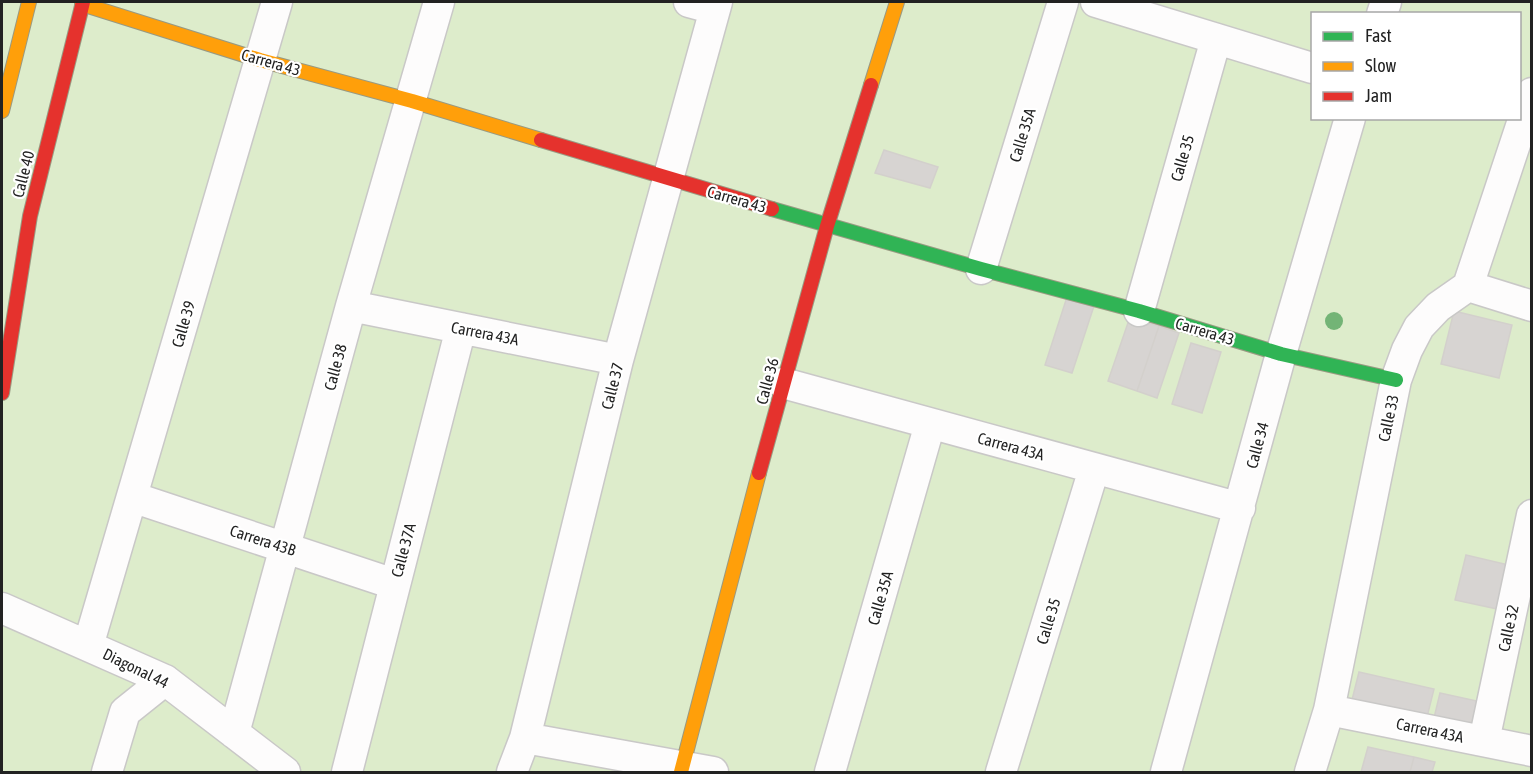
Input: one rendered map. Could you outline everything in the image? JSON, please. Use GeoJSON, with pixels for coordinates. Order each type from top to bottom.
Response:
{"type":"FeatureCollection","features":[{"type":"Feature","properties":{"kind":"street"},"geometry":{"type":"LineString","coordinates":[[2,111],[30,2]]}},
{"type":"Feature","properties":{"kind":"street","name":"Calle 39"},"geometry":{"type":"LineString","coordinates":[[88,646],[278,2]]}},
{"type":"Feature","properties":{"kind":"street","name":"Calle 38"},"geometry":{"type":"LineString","coordinates":[[234,733],[351,306],[439,2]]}},
{"type":"Feature","properties":{"kind":"street","name":"Calle 36"},"geometry":{"type":"LineString","coordinates":[[682,770],[783,383],[827,226],[897,2]]}},
{"type":"Feature","properties":{"kind":"street","name":"Calle 35A"},"geometry":{"type":"LineString","coordinates":[[981,269],[1063,2]]}},
{"type":"Feature","properties":{"kind":"street"},"geometry":{"type":"LineString","coordinates":[[1096,2],[1311,68]]}},
{"type":"Feature","properties":{"kind":"street","name":"Carrera 43"},"geometry":{"type":"LineString","coordinates":[[83,3],[260,60],[412,101],[827,226],[1139,311],[1281,354],[1396,380]]}},
{"type":"Feature","properties":{"kind":"street","name":"Calle 40"},"geometry":{"type":"LineString","coordinates":[[2,393],[30,216],[83,3]]}},
{"type":"Feature","properties":{"kind":"street","name":"Calle 37"},"geometry":{"type":"LineString","coordinates":[[512,772],[525,738],[618,360],[668,179],[707,4]]}},
{"type":"Feature","properties":{"kind":"street","name":"Calle 35"},"geometry":{"type":"LineString","coordinates":[[1139,311],[1216,39]]}},
{"type":"Feature","properties":{"kind":"street"},"geometry":{"type":"LineString","coordinates":[[1532,93],[1468,286],[1532,306]]}},
{"type":"Feature","properties":{"kind":"street","name":"Calle 34"},"geometry":{"type":"LineString","coordinates":[[1166,772],[1281,354],[1349,120]]}},
{"type":"Feature","properties":{"kind":"street","name":"Calle 33"},"geometry":{"type":"LineString","coordinates":[[1310,772],[1329,710],[1396,380],[1407,350],[1419,327],[1438,307],[1468,286]]}},
{"type":"Feature","properties":{"kind":"street","name":"Carrera 43A"},"geometry":{"type":"LineString","coordinates":[[351,306],[618,360]]}},
{"type":"Feature","properties":{"kind":"street","name":"Calle 37A"},"geometry":{"type":"LineString","coordinates":[[350,761],[461,328]]}},
{"type":"Feature","properties":{"kind":"street","name":"Carrera 43A"},"geometry":{"type":"LineString","coordinates":[[783,383],[1240,508]]}},
{"type":"Feature","properties":{"kind":"street","name":"Calle 35A"},"geometry":{"type":"LineString","coordinates":[[830,772],[930,424]]}},
{"type":"Feature","properties":{"kind":"street","name":"Calle 35"},"geometry":{"type":"LineString","coordinates":[[1001,772],[1094,469]]}},
{"type":"Feature","properties":{"kind":"street","name":"Carrera 43B"},"geometry":{"type":"LineString","coordinates":[[132,497],[394,584]]}},
{"type":"Feature","properties":{"kind":"street","name":"Calle 32"},"geometry":{"type":"LineString","coordinates":[[1484,741],[1532,515]]}},
{"type":"Feature","properties":{"kind":"street","name":"Diagonal 44"},"geometry":{"type":"LineString","coordinates":[[2,608],[165,680],[285,772]]}},
{"type":"Feature","properties":{"kind":"street"},"geometry":{"type":"LineString","coordinates":[[107,772],[125,712],[165,680]]}},
{"type":"Feature","properties":{"kind":"street","name":"Carrera 43A"},"geometry":{"type":"LineString","coordinates":[[1329,710],[1532,751]]}},
{"type":"Feature","properties":{"kind":"street"},"geometry":{"type":"LineString","coordinates":[[525,738],[682,770],[713,772]]}},
{"type":"Feature","properties":{"kind":"street"},"geometry":{"type":"LineString","coordinates":[[328,772],[350,761]]}},
{"type":"Feature","properties":{"kind":"green space"},"geometry":{"type":"Polygon","coordinates":[[[2,2],[1531,2],[1531,772],[2,772],[2,2]]]}},
{"type":"Feature","properties":{"kind":"building"},"geometry":{"type":"Polygon","coordinates":[[[884,150],[938,167],[930,188],[875,173],[884,150]]]}},
{"type":"Feature","properties":{"kind":"building"},"geometry":{"type":"Polygon","coordinates":[[[1067,297],[1094,306],[1072,373],[1045,365],[1067,297]]]}},
{"type":"Feature","properties":{"kind":"building"},"geometry":{"type":"Polygon","coordinates":[[[1454,311],[1512,325],[1499,378],[1441,364],[1454,311]]]}},
{"type":"Feature","properties":{"kind":"building"},"geometry":{"type":"Polygon","coordinates":[[[1130,317],[1159,326],[1137,391],[1108,381],[1130,317]]]}},
{"type":"Feature","properties":{"kind":"building"},"geometry":{"type":"Polygon","coordinates":[[[1159,326],[1179,333],[1157,398],[1137,391],[1159,326]]]}},
{"type":"Feature","properties":{"kind":"building"},"geometry":{"type":"Polygon","coordinates":[[[1191,343],[1221,352],[1202,413],[1172,404],[1191,343]]]}},
{"type":"Feature","properties":{"kind":"building"},"geometry":{"type":"Polygon","coordinates":[[[1466,555],[1513,566],[1502,610],[1455,600],[1466,555]]]}},
{"type":"Feature","properties":{"kind":"building"},"geometry":{"type":"Polygon","coordinates":[[[1359,672],[1434,689],[1427,717],[1352,700],[1359,672]]]}},
{"type":"Feature","properties":{"kind":"building"},"geometry":{"type":"Polygon","coordinates":[[[1440,693],[1486,703],[1479,729],[1434,718],[1440,693]]]}},
{"type":"Feature","properties":{"kind":"building"},"geometry":{"type":"Polygon","coordinates":[[[1368,747],[1414,757],[1410,772],[1361,772],[1368,747]]]}},
{"type":"Feature","properties":{"kind":"building"},"geometry":{"type":"Polygon","coordinates":[[[1414,757],[1435,762],[1432,772],[1410,772],[1414,757]]]}},
{"type":"Feature","properties":{"kind":"traffic: fast"},"geometry":{"type":"LineString","coordinates":[[772,209],[981,269],[1139,311],[1281,354],[1396,380]]}},
{"type":"Feature","properties":{"kind":"traffic: slow"},"geometry":{"type":"LineString","coordinates":[[2,111],[29,2]]}},
{"type":"Feature","properties":{"kind":"traffic: slow"},"geometry":{"type":"LineString","coordinates":[[871,85],[897,2]]}},
{"type":"Feature","properties":{"kind":"traffic: slow"},"geometry":{"type":"LineString","coordinates":[[82,4],[260,60],[412,101],[541,140]]}},
{"type":"Feature","properties":{"kind":"traffic: slow"},"geometry":{"type":"LineString","coordinates":[[681,772],[759,473]]}},
{"type":"Feature","properties":{"kind":"traffic: jam"},"geometry":{"type":"LineString","coordinates":[[2,393],[30,216],[83,2]]}},
{"type":"Feature","properties":{"kind":"traffic: jam"},"geometry":{"type":"LineString","coordinates":[[759,473],[827,226],[871,85]]}},
{"type":"Feature","properties":{"kind":"traffic: jam"},"geometry":{"type":"LineString","coordinates":[[541,140],[772,209]]}}]}
